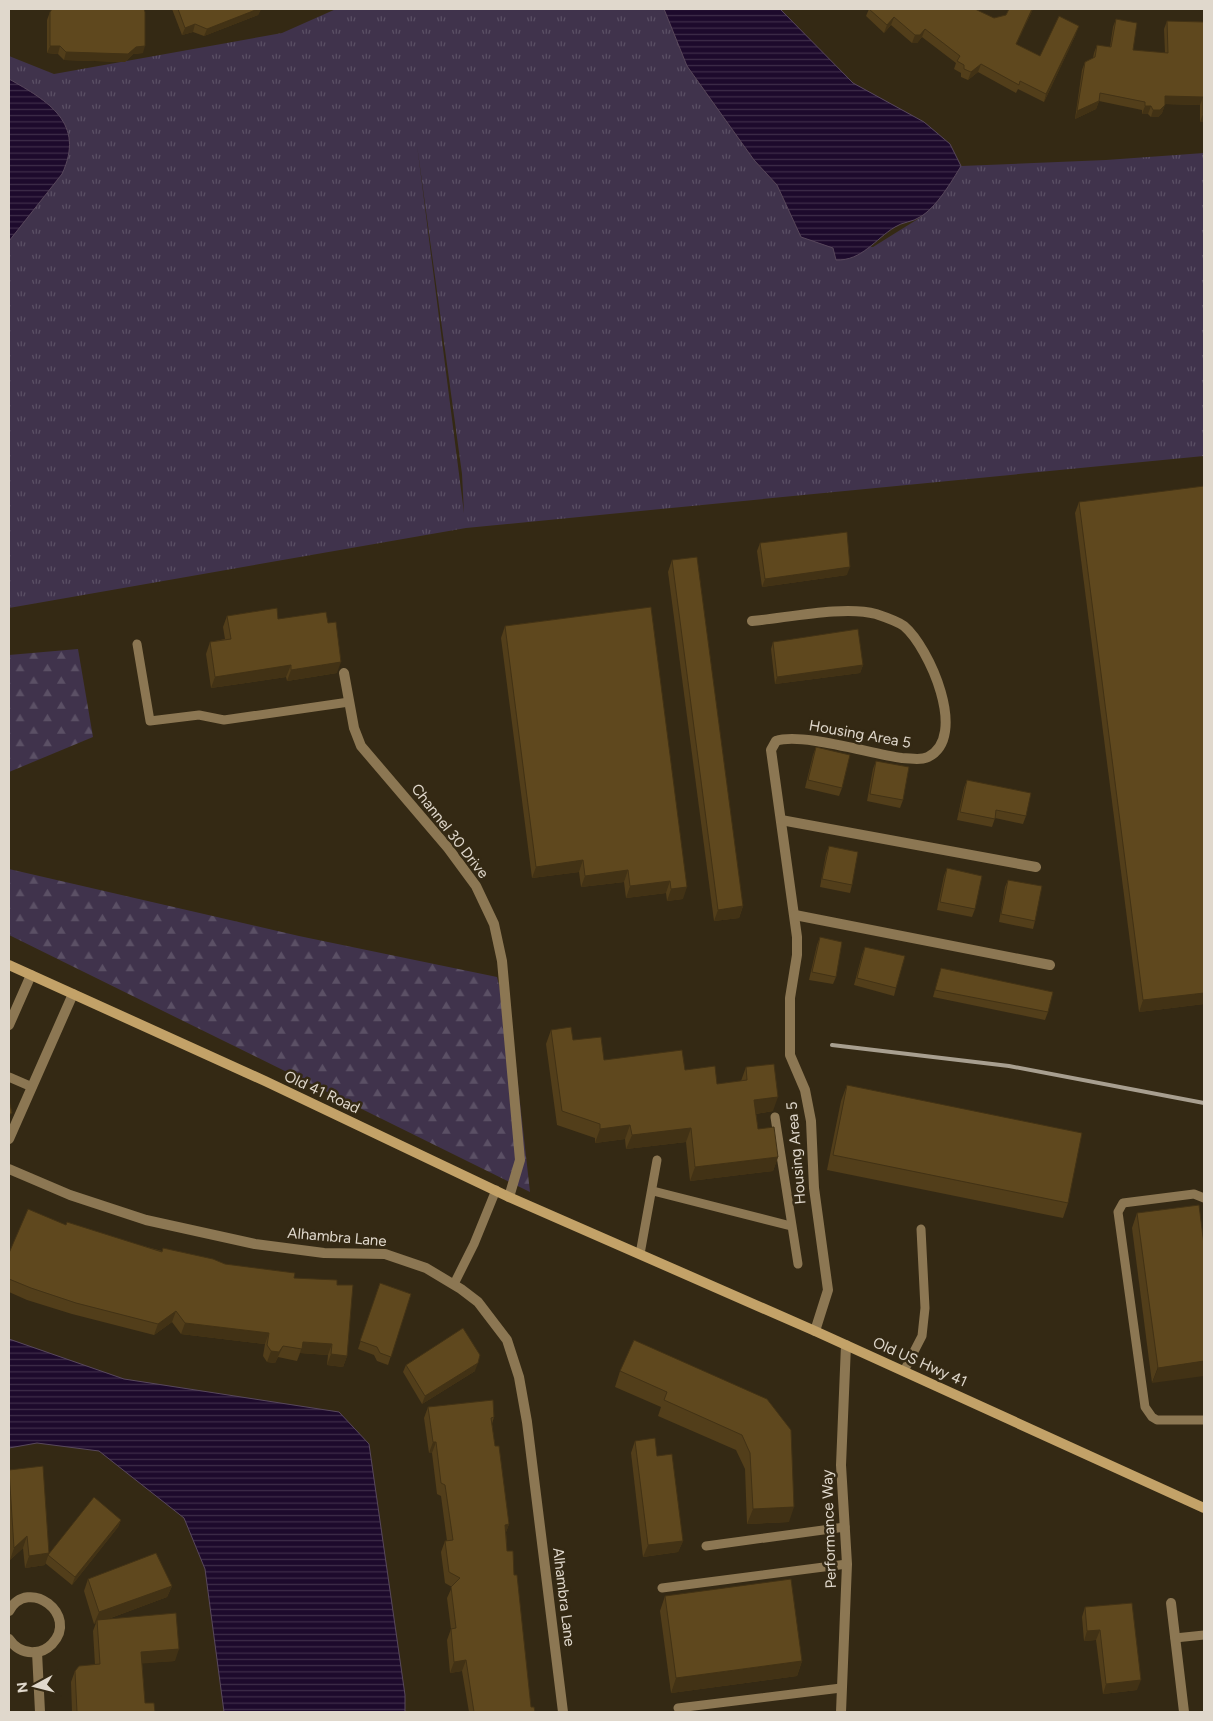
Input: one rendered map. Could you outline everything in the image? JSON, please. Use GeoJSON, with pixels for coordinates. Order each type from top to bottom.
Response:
{"type":"FeatureCollection","features":[{"type":"Feature","properties":{"kind":"street","name":"Housing Area 5"},"geometry":{"type":"LineString","coordinates":[[752,621],[860,611],[894,621],[904,627],[924,651],[936,679],[946,712],[946,731],[942,744],[933,754],[920,759],[888,756],[796,738],[776,741],[771,750],[795,914],[797,955],[790,998],[790,1055],[805,1090],[811,1121],[814,1188],[828,1290],[816,1331]]}},
{"type":"Feature","properties":{"kind":"street","name":"Channel 30 Drive"},"geometry":{"type":"LineString","coordinates":[[344,673],[354,728],[361,746],[448,848],[476,886],[494,924],[502,961],[520,1160],[509,1197]]}},
{"type":"Feature","properties":{"kind":"street"},"geometry":{"type":"LineString","coordinates":[[781,820],[1036,867]]}},
{"type":"Feature","properties":{"kind":"street"},"geometry":{"type":"LineString","coordinates":[[795,914],[1050,965]]}},
{"type":"Feature","properties":{"kind":"street","name":"Old 41 Road"},"geometry":{"type":"LineString","coordinates":[[9,965],[264,1081],[509,1197],[622,1247]]}},
{"type":"Feature","properties":{"kind":"street"},"geometry":{"type":"LineString","coordinates":[[9,1025],[30,975]]}},
{"type":"Feature","properties":{"kind":"street"},"geometry":{"type":"LineString","coordinates":[[9,1139],[73,994]]}},
{"type":"Feature","properties":{"kind":"street","name":"Alhambra Lane"},"geometry":{"type":"LineString","coordinates":[[9,1169],[70,1195],[146,1220],[256,1244],[324,1253],[385,1254],[426,1268],[454,1284],[478,1302],[507,1340],[519,1377],[527,1422],[563,1712]]}},
{"type":"Feature","properties":{"kind":"street","name":"Old US Hwy 41"},"geometry":{"type":"LineString","coordinates":[[622,1247],[816,1331],[1204,1508]]}},
{"type":"Feature","properties":{"kind":"street","name":"Performance Way"},"geometry":{"type":"LineString","coordinates":[[841,1712],[847,1564],[841,1465],[846,1345]]}},
{"type":"Feature","properties":{"kind":"street"},"geometry":{"type":"LineString","coordinates":[[9,1611],[18,1600],[36,1597],[53,1606],[60,1622],[60,1632],[48,1648],[37,1652],[20,1650],[9,1639]]}},
{"type":"Feature","properties":{"kind":"street"},"geometry":{"type":"LineString","coordinates":[[1171,1603],[1184,1712]]}},
{"type":"Feature","properties":{"kind":"street"},"geometry":{"type":"LineString","coordinates":[[37,1652],[40,1712]]}},
{"type":"Feature","properties":{"kind":"lane"},"geometry":{"type":"LineString","coordinates":[[137,644],[150,721],[199,715],[224,720],[349,702]]}},
{"type":"Feature","properties":{"kind":"lane"},"geometry":{"type":"LineString","coordinates":[[9,1077],[32,1087]]}},
{"type":"Feature","properties":{"kind":"lane"},"geometry":{"type":"LineString","coordinates":[[775,1117],[790,1226],[798,1264]]}},
{"type":"Feature","properties":{"kind":"lane"},"geometry":{"type":"LineString","coordinates":[[640,1254],[653,1191],[657,1160]]}},
{"type":"Feature","properties":{"kind":"lane"},"geometry":{"type":"LineString","coordinates":[[454,1284],[474,1244],[496,1190]]}},
{"type":"Feature","properties":{"kind":"lane"},"geometry":{"type":"LineString","coordinates":[[653,1191],[790,1226]]}},
{"type":"Feature","properties":{"kind":"lane"},"geometry":{"type":"LineString","coordinates":[[1204,1198],[1194,1194],[1123,1203],[1118,1212],[1145,1407],[1152,1418],[1158,1420],[1204,1420]]}},
{"type":"Feature","properties":{"kind":"lane"},"geometry":{"type":"LineString","coordinates":[[904,1371],[922,1336],[925,1308],[921,1229]]}},
{"type":"Feature","properties":{"kind":"lane"},"geometry":{"type":"LineString","coordinates":[[706,1546],[844,1527]]}},
{"type":"Feature","properties":{"kind":"lane"},"geometry":{"type":"LineString","coordinates":[[662,1588],[847,1564]]}},
{"type":"Feature","properties":{"kind":"lane"},"geometry":{"type":"LineString","coordinates":[[1175,1638],[1204,1635]]}},
{"type":"Feature","properties":{"kind":"lane"},"geometry":{"type":"LineString","coordinates":[[678,1708],[841,1688]]}},
{"type":"Feature","properties":{"kind":"green space"},"geometry":{"type":"Polygon","coordinates":[[[336,9],[664,9],[687,66],[754,160],[777,185],[801,237],[873,247],[921,217],[961,166],[1106,160],[1204,153],[1204,456],[466,528],[9,608],[9,56],[54,74],[282,33],[336,9]],[[417,145],[464,513],[462,474],[417,145]]]}},
{"type":"Feature","properties":{"kind":"green space"},"geometry":{"type":"Polygon","coordinates":[[[78,649],[93,737],[9,772],[9,655],[78,649]]]}},
{"type":"Feature","properties":{"kind":"green space"},"geometry":{"type":"Polygon","coordinates":[[[9,869],[299,936],[497,977],[513,1040],[530,1192],[9,935],[9,869]]]}},
{"type":"Feature","properties":{"kind":"shaded area"},"geometry":{"type":"Polygon","coordinates":[[[664,9],[780,9],[853,83],[924,122],[950,144],[961,166],[943,194],[926,213],[917,219],[895,227],[861,253],[853,257],[836,260],[833,248],[801,237],[777,185],[754,160],[687,66],[664,9]]]}},
{"type":"Feature","properties":{"kind":"shaded area"},"geometry":{"type":"Polygon","coordinates":[[[9,79],[49,105],[66,127],[69,141],[68,156],[62,174],[9,241],[9,79]]]}},
{"type":"Feature","properties":{"kind":"shaded area"},"geometry":{"type":"Polygon","coordinates":[[[9,1339],[124,1379],[339,1412],[369,1444],[405,1695],[405,1712],[224,1712],[205,1569],[184,1518],[99,1451],[37,1443],[9,1448],[9,1339]]]}},
{"type":"Feature","properties":{"kind":"building"},"geometry":{"type":"Polygon","coordinates":[[[52,9],[144,9],[145,46],[136,47],[128,54],[66,52],[60,46],[50,46],[50,12],[52,9]]]}},
{"type":"Feature","properties":{"kind":"building"},"geometry":{"type":"Polygon","coordinates":[[[178,9],[258,9],[207,29],[195,24],[185,28],[178,9]]]}},
{"type":"Feature","properties":{"kind":"building"},"geometry":{"type":"Polygon","coordinates":[[[869,9],[975,9],[994,18],[1006,15],[1009,9],[1032,9],[1016,44],[1040,56],[1059,16],[1079,26],[1046,94],[1020,81],[1019,85],[981,64],[971,72],[964,69],[964,65],[957,61],[960,56],[925,29],[920,35],[915,35],[894,17],[887,25],[869,9]]]}},
{"type":"Feature","properties":{"kind":"building"},"geometry":{"type":"Polygon","coordinates":[[[1116,19],[1137,23],[1133,50],[1168,53],[1167,21],[1204,22],[1204,114],[1203,97],[1165,96],[1165,105],[1160,110],[1153,110],[1151,106],[1145,106],[1145,102],[1100,93],[1099,101],[1077,111],[1085,62],[1095,57],[1097,45],[1111,47],[1116,19]]]}},
{"type":"Feature","properties":{"kind":"building"},"geometry":{"type":"Polygon","coordinates":[[[1204,486],[1204,993],[1143,1000],[1079,502],[1204,486]]]}},
{"type":"Feature","properties":{"kind":"building"},"geometry":{"type":"Polygon","coordinates":[[[847,532],[850,567],[765,579],[760,543],[847,532]]]}},
{"type":"Feature","properties":{"kind":"building"},"geometry":{"type":"Polygon","coordinates":[[[697,557],[743,906],[718,910],[672,560],[697,557]]]}},
{"type":"Feature","properties":{"kind":"building"},"geometry":{"type":"Polygon","coordinates":[[[651,607],[687,887],[671,889],[670,881],[630,886],[628,870],[585,876],[583,860],[536,867],[505,626],[651,607]]]}},
{"type":"Feature","properties":{"kind":"building"},"geometry":{"type":"Polygon","coordinates":[[[277,608],[278,619],[326,612],[328,623],[336,622],[341,662],[291,670],[291,665],[215,677],[210,642],[231,639],[227,616],[277,608]]]}},
{"type":"Feature","properties":{"kind":"building"},"geometry":{"type":"Polygon","coordinates":[[[858,629],[863,665],[777,677],[773,642],[858,629]]]}},
{"type":"Feature","properties":{"kind":"building"},"geometry":{"type":"Polygon","coordinates":[[[816,747],[850,755],[842,788],[808,780],[816,747]]]}},
{"type":"Feature","properties":{"kind":"building"},"geometry":{"type":"Polygon","coordinates":[[[876,761],[909,767],[903,800],[870,794],[876,761]]]}},
{"type":"Feature","properties":{"kind":"building"},"geometry":{"type":"Polygon","coordinates":[[[967,780],[1031,793],[1026,816],[996,810],[995,819],[960,812],[967,780]]]}},
{"type":"Feature","properties":{"kind":"building"},"geometry":{"type":"Polygon","coordinates":[[[829,846],[858,852],[852,885],[822,879],[829,846]]]}},
{"type":"Feature","properties":{"kind":"building"},"geometry":{"type":"Polygon","coordinates":[[[947,868],[982,876],[975,909],[940,902],[947,868]]]}},
{"type":"Feature","properties":{"kind":"building"},"geometry":{"type":"Polygon","coordinates":[[[1008,880],[1042,886],[1035,921],[1001,914],[1008,880]]]}},
{"type":"Feature","properties":{"kind":"building"},"geometry":{"type":"Polygon","coordinates":[[[820,937],[842,942],[836,977],[812,972],[820,937]]]}},
{"type":"Feature","properties":{"kind":"building"},"geometry":{"type":"Polygon","coordinates":[[[865,947],[905,956],[896,988],[857,978],[865,947]]]}},
{"type":"Feature","properties":{"kind":"building"},"geometry":{"type":"Polygon","coordinates":[[[941,968],[1053,992],[1048,1012],[935,990],[941,968]]]}},
{"type":"Feature","properties":{"kind":"building"},"geometry":{"type":"Polygon","coordinates":[[[571,1027],[573,1040],[601,1037],[604,1060],[682,1050],[685,1070],[715,1066],[717,1084],[747,1080],[746,1067],[774,1064],[778,1097],[754,1100],[758,1129],[774,1127],[778,1157],[695,1167],[691,1128],[632,1135],[630,1125],[600,1129],[600,1124],[562,1111],[551,1030],[571,1027]]]}},
{"type":"Feature","properties":{"kind":"building"},"geometry":{"type":"Polygon","coordinates":[[[847,1085],[1082,1133],[1068,1203],[833,1155],[847,1085]]]}},
{"type":"Feature","properties":{"kind":"building"},"geometry":{"type":"Polygon","coordinates":[[[9,1100],[12,1113],[9,1115],[9,1100]]]}},
{"type":"Feature","properties":{"kind":"building"},"geometry":{"type":"Polygon","coordinates":[[[1199,1205],[1204,1245],[1204,1361],[1158,1368],[1137,1213],[1199,1205]]]}},
{"type":"Feature","properties":{"kind":"building"},"geometry":{"type":"Polygon","coordinates":[[[28,1209],[66,1225],[67,1222],[162,1252],[163,1248],[213,1259],[225,1264],[295,1273],[294,1278],[337,1280],[337,1285],[353,1285],[347,1356],[331,1354],[332,1344],[303,1342],[302,1349],[283,1346],[279,1352],[271,1351],[267,1345],[269,1333],[185,1323],[176,1311],[158,1324],[76,1303],[9,1279],[9,1253],[28,1209]]]}},
{"type":"Feature","properties":{"kind":"building"},"geometry":{"type":"Polygon","coordinates":[[[380,1283],[411,1294],[391,1357],[380,1353],[377,1347],[360,1341],[380,1283]]]}},
{"type":"Feature","properties":{"kind":"building"},"geometry":{"type":"Polygon","coordinates":[[[463,1328],[480,1355],[478,1363],[425,1396],[406,1365],[463,1328]]]}},
{"type":"Feature","properties":{"kind":"building"},"geometry":{"type":"Polygon","coordinates":[[[634,1340],[767,1399],[791,1430],[794,1507],[753,1509],[750,1453],[742,1435],[664,1400],[667,1392],[620,1371],[634,1340]]]}},
{"type":"Feature","properties":{"kind":"building"},"geometry":{"type":"Polygon","coordinates":[[[493,1400],[494,1417],[491,1418],[495,1446],[499,1446],[509,1524],[505,1525],[507,1551],[513,1551],[514,1575],[517,1575],[531,1707],[534,1707],[535,1712],[474,1712],[466,1660],[454,1662],[451,1629],[456,1628],[451,1587],[460,1578],[449,1572],[445,1541],[453,1540],[445,1485],[441,1483],[436,1442],[433,1442],[428,1407],[493,1400]]]}},
{"type":"Feature","properties":{"kind":"building"},"geometry":{"type":"Polygon","coordinates":[[[655,1438],[657,1456],[672,1454],[683,1541],[648,1545],[635,1441],[655,1438]]]}},
{"type":"Feature","properties":{"kind":"building"},"geometry":{"type":"Polygon","coordinates":[[[43,1466],[49,1553],[29,1556],[27,1536],[14,1548],[9,1470],[43,1466]]]}},
{"type":"Feature","properties":{"kind":"building"},"geometry":{"type":"Polygon","coordinates":[[[94,1497],[121,1520],[75,1577],[48,1555],[94,1497]]]}},
{"type":"Feature","properties":{"kind":"building"},"geometry":{"type":"Polygon","coordinates":[[[156,1553],[172,1586],[99,1612],[88,1579],[156,1553]]]}},
{"type":"Feature","properties":{"kind":"building"},"geometry":{"type":"Polygon","coordinates":[[[791,1579],[802,1661],[676,1678],[665,1596],[791,1579]]]}},
{"type":"Feature","properties":{"kind":"building"},"geometry":{"type":"Polygon","coordinates":[[[1132,1603],[1141,1680],[1106,1684],[1100,1630],[1087,1631],[1085,1607],[1132,1603]]]}},
{"type":"Feature","properties":{"kind":"building"},"geometry":{"type":"Polygon","coordinates":[[[176,1613],[179,1649],[141,1652],[145,1703],[154,1703],[155,1712],[77,1712],[75,1671],[79,1666],[100,1664],[97,1620],[176,1613]]]}},
{"type":"Feature","properties":{"kind":"railway"},"geometry":{"type":"LineString","coordinates":[[832,1045],[1009,1066],[1204,1103]]}}]}
